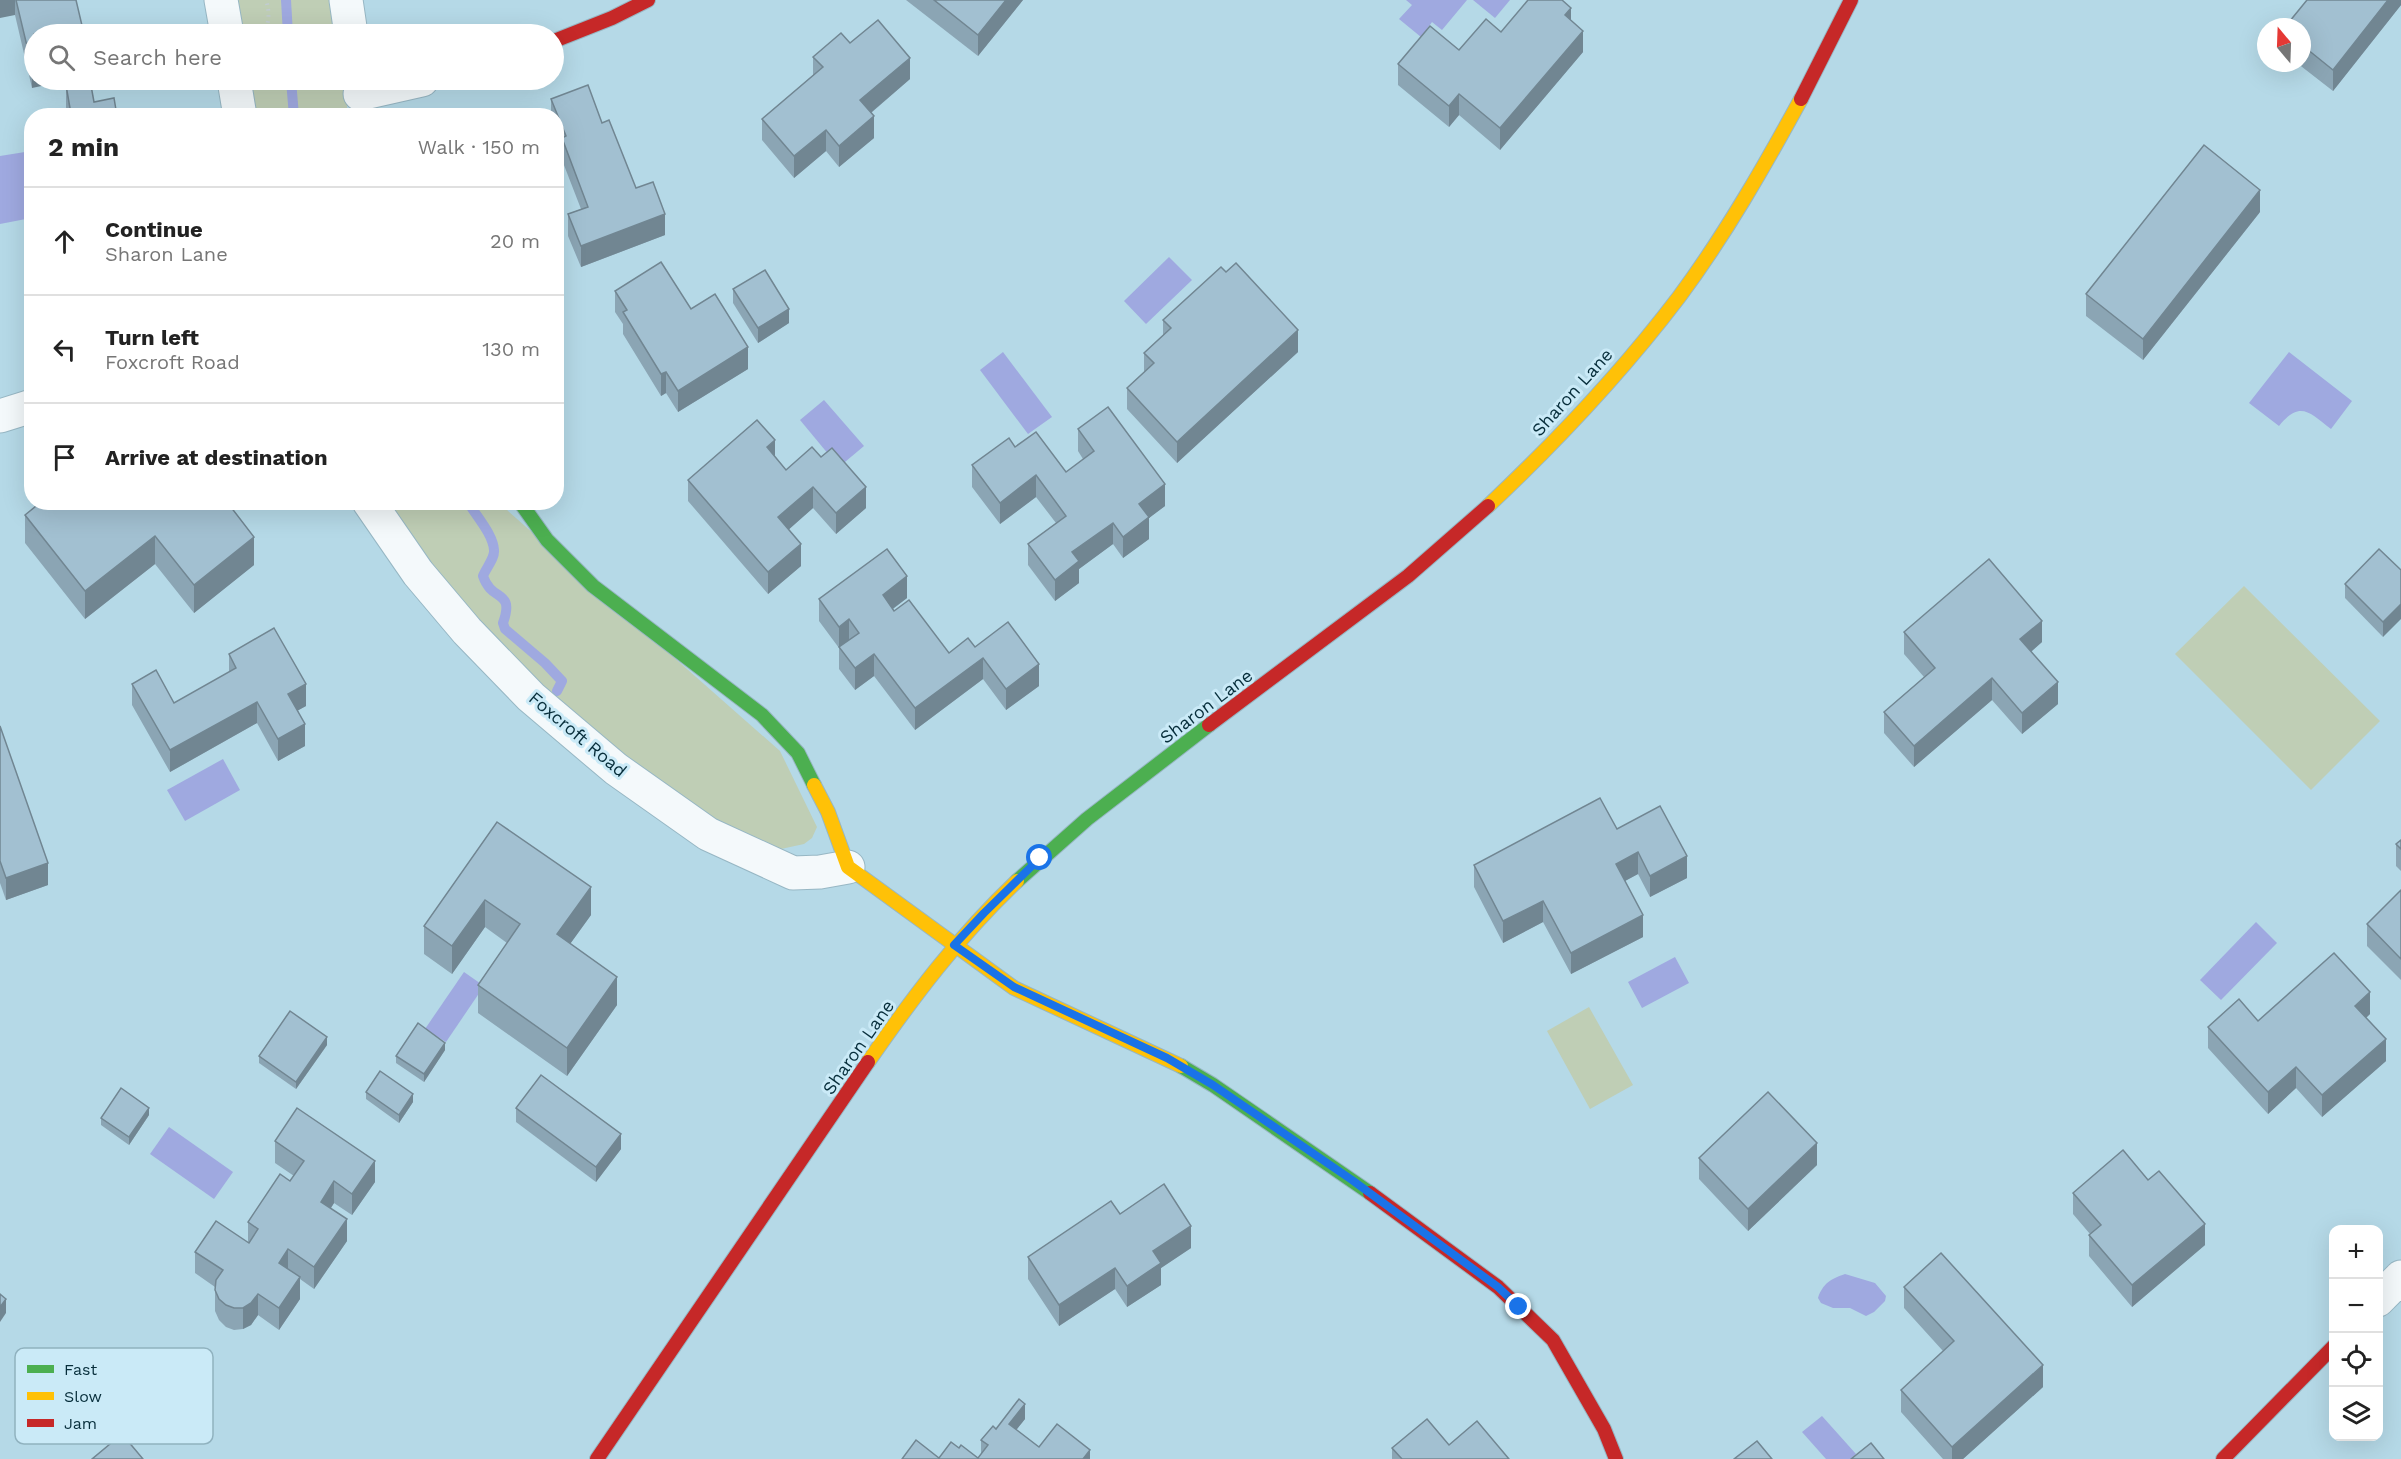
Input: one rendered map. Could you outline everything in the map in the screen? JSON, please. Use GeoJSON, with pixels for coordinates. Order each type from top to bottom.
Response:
{"type":"FeatureCollection","features":[{"type":"Feature","properties":{"kind":"main road"},"geometry":{"type":"LineString","coordinates":[[564,37],[612,18],[648,0]]}},
{"type":"Feature","properties":{"kind":"main road","name":"Sharon Lane"},"geometry":{"type":"LineString","coordinates":[[597,1459],[890,1031],[954,945],[984,913],[1040,858],[1101,808],[1409,575],[1488,507],[1593,399],[1676,301],[1740,206],[1786,130],[1851,0]]}},
{"type":"Feature","properties":{"kind":"main road"},"geometry":{"type":"LineString","coordinates":[[526,510],[547,540],[593,586],[631,617],[728,688],[772,724],[785,738],[798,753],[828,812],[848,867],[1014,987],[1167,1058],[1213,1085],[1352,1180],[1498,1287],[1553,1340],[1604,1429],[1616,1459]]}},
{"type":"Feature","properties":{"kind":"main road"},"geometry":{"type":"LineString","coordinates":[[2223,1459],[2329,1351]]}},
{"type":"Feature","properties":{"kind":"street"},"geometry":{"type":"LineString","coordinates":[[221,0],[225,24]]}},
{"type":"Feature","properties":{"kind":"street"},"geometry":{"type":"LineString","coordinates":[[346,0],[350,24]]}},
{"type":"Feature","properties":{"kind":"street"},"geometry":{"type":"LineString","coordinates":[[236,90],[239,108]]}},
{"type":"Feature","properties":{"kind":"street"},"geometry":{"type":"LineString","coordinates":[[360,96],[383,90]]}},
{"type":"Feature","properties":{"kind":"street"},"geometry":{"type":"LineString","coordinates":[[0,416],[24,408]]}},
{"type":"Feature","properties":{"kind":"street","name":"Foxcroft Road"},"geometry":{"type":"LineString","coordinates":[[375,510],[418,573],[467,631],[531,697],[616,769],[708,834],[793,873],[820,872],[848,867]]}},
{"type":"Feature","properties":{"kind":"street"},"geometry":{"type":"LineString","coordinates":[[2383,1296],[2401,1277]]}},
{"type":"Feature","properties":{"kind":"path"},"geometry":{"type":"LineString","coordinates":[[266,0],[268,24]]}},
{"type":"Feature","properties":{"kind":"green space"},"geometry":{"type":"Polygon","coordinates":[[[235,0],[333,0],[337,24],[238,24],[235,0]]]}},
{"type":"Feature","properties":{"kind":"green space"},"geometry":{"type":"Polygon","coordinates":[[[247,90],[345,90],[347,108],[250,108],[247,90]]]}},
{"type":"Feature","properties":{"kind":"green space"},"geometry":{"type":"Polygon","coordinates":[[[393,510],[507,510],[780,751],[817,827],[812,838],[804,844],[781,849],[699,811],[655,782],[544,690],[463,609],[393,510]]]}},
{"type":"Feature","properties":{"kind":"green space"},"geometry":{"type":"Polygon","coordinates":[[[2244,586],[2380,721],[2311,790],[2175,654],[2244,586]]]}},
{"type":"Feature","properties":{"kind":"green space"},"geometry":{"type":"Polygon","coordinates":[[[1589,1007],[1633,1085],[1590,1109],[1547,1031],[1589,1007]]]}},
{"type":"Feature","properties":{"kind":"water"},"geometry":{"type":"Polygon","coordinates":[[[1406,0],[1467,0],[1442,30],[1432,22],[1421,37],[1399,19],[1412,5],[1406,0]]]}},
{"type":"Feature","properties":{"kind":"water"},"geometry":{"type":"Polygon","coordinates":[[[1473,0],[1510,0],[1495,18],[1473,0]]]}},
{"type":"Feature","properties":{"kind":"water"},"geometry":{"type":"Polygon","coordinates":[[[24,152],[24,219],[0,224],[0,156],[24,152]]]}},
{"type":"Feature","properties":{"kind":"water"},"geometry":{"type":"Polygon","coordinates":[[[1169,257],[1192,280],[1146,324],[1124,301],[1169,257]]]}},
{"type":"Feature","properties":{"kind":"water"},"geometry":{"type":"Polygon","coordinates":[[[1003,352],[1052,417],[1028,434],[980,370],[1003,352]]]}},
{"type":"Feature","properties":{"kind":"water"},"geometry":{"type":"Polygon","coordinates":[[[2289,352],[2352,401],[2331,429],[2305,411],[2293,413],[2279,426],[2249,403],[2289,352]]]}},
{"type":"Feature","properties":{"kind":"water"},"geometry":{"type":"Polygon","coordinates":[[[824,400],[864,446],[839,467],[800,420],[824,400]]]}},
{"type":"Feature","properties":{"kind":"water"},"geometry":{"type":"Polygon","coordinates":[[[223,759],[240,790],[185,821],[167,790],[223,759]]]}},
{"type":"Feature","properties":{"kind":"water"},"geometry":{"type":"Polygon","coordinates":[[[2256,922],[2277,943],[2221,1000],[2200,980],[2256,922]]]}},
{"type":"Feature","properties":{"kind":"water"},"geometry":{"type":"Polygon","coordinates":[[[1675,957],[1689,983],[1642,1008],[1628,982],[1675,957]]]}},
{"type":"Feature","properties":{"kind":"water"},"geometry":{"type":"Polygon","coordinates":[[[464,972],[484,986],[446,1042],[425,1029],[464,972]]]}},
{"type":"Feature","properties":{"kind":"water"},"geometry":{"type":"Polygon","coordinates":[[[169,1127],[233,1172],[214,1199],[150,1154],[169,1127]]]}},
{"type":"Feature","properties":{"kind":"water"},"geometry":{"type":"Polygon","coordinates":[[[1845,1274],[1875,1283],[1886,1296],[1885,1301],[1874,1312],[1866,1316],[1850,1308],[1833,1308],[1821,1303],[1818,1298],[1825,1285],[1845,1274]]]}},
{"type":"Feature","properties":{"kind":"water"},"geometry":{"type":"Polygon","coordinates":[[[1822,1416],[1856,1454],[1850,1459],[1826,1459],[1802,1432],[1822,1416]]]}},
{"type":"Feature","properties":{"kind":"building"},"geometry":{"type":"Polygon","coordinates":[[[16,0],[76,0],[82,24],[24,24],[24,34],[16,0]]]}},
{"type":"Feature","properties":{"kind":"building"},"geometry":{"type":"Polygon","coordinates":[[[934,0],[1006,0],[978,35],[934,0]]]}},
{"type":"Feature","properties":{"kind":"building"},"geometry":{"type":"Polygon","coordinates":[[[1528,0],[1562,0],[1571,8],[1565,15],[1583,31],[1500,128],[1459,94],[1449,106],[1398,64],[1430,26],[1459,50],[1486,19],[1501,32],[1528,0]]]}},
{"type":"Feature","properties":{"kind":"building"},"geometry":{"type":"Polygon","coordinates":[[[2307,0],[2388,0],[2333,70],[2311,52],[2311,18],[2292,18],[2307,0]]]}},
{"type":"Feature","properties":{"kind":"building"},"geometry":{"type":"Polygon","coordinates":[[[878,20],[910,58],[860,100],[874,116],[839,146],[826,130],[794,156],[762,119],[823,67],[813,57],[841,33],[850,43],[878,20]]]}},
{"type":"Feature","properties":{"kind":"building"},"geometry":{"type":"Polygon","coordinates":[[[588,85],[602,123],[609,120],[636,188],[653,182],[665,214],[581,246],[568,214],[588,207],[564,143],[566,136],[564,108],[555,108],[551,99],[588,85]]]}},
{"type":"Feature","properties":{"kind":"building"},"geometry":{"type":"Polygon","coordinates":[[[67,90],[92,90],[94,102],[114,98],[116,108],[70,108],[67,90]]]}},
{"type":"Feature","properties":{"kind":"building"},"geometry":{"type":"Polygon","coordinates":[[[2204,145],[2260,190],[2143,339],[2086,294],[2204,145]]]}},
{"type":"Feature","properties":{"kind":"building"},"geometry":{"type":"Polygon","coordinates":[[[661,262],[691,309],[715,294],[748,347],[678,391],[666,372],[661,374],[623,312],[627,310],[615,291],[661,262]]]}},
{"type":"Feature","properties":{"kind":"building"},"geometry":{"type":"Polygon","coordinates":[[[1236,263],[1298,330],[1177,442],[1127,388],[1154,363],[1144,353],[1171,328],[1163,320],[1221,267],[1226,272],[1236,263]]]}},
{"type":"Feature","properties":{"kind":"building"},"geometry":{"type":"Polygon","coordinates":[[[765,270],[789,309],[758,328],[733,289],[765,270]]]}},
{"type":"Feature","properties":{"kind":"building"},"geometry":{"type":"Polygon","coordinates":[[[1108,407],[1165,484],[1139,504],[1149,517],[1123,537],[1113,523],[1072,552],[1079,561],[1055,580],[1028,544],[1066,516],[1036,475],[1000,503],[972,465],[1009,438],[1015,447],[1036,432],[1066,472],[1094,451],[1078,429],[1108,407]]]}},
{"type":"Feature","properties":{"kind":"building"},"geometry":{"type":"Polygon","coordinates":[[[757,420],[775,440],[767,447],[786,470],[812,447],[821,457],[832,448],[866,487],[836,513],[813,487],[778,517],[801,544],[768,572],[688,480],[757,420]]]}},
{"type":"Feature","properties":{"kind":"building"},"geometry":{"type":"Polygon","coordinates":[[[31,510],[233,510],[254,537],[194,585],[155,536],[85,591],[25,515],[31,510]]]}},
{"type":"Feature","properties":{"kind":"building"},"geometry":{"type":"Polygon","coordinates":[[[887,549],[907,576],[883,595],[894,611],[909,600],[949,653],[968,638],[975,647],[1008,622],[1039,664],[1006,689],[983,658],[915,708],[874,654],[855,668],[839,647],[859,633],[849,619],[839,627],[819,599],[887,549]]]}},
{"type":"Feature","properties":{"kind":"building"},"geometry":{"type":"Polygon","coordinates":[[[2379,549],[2401,570],[2401,604],[2383,622],[2345,584],[2379,549]]]}},
{"type":"Feature","properties":{"kind":"building"},"geometry":{"type":"Polygon","coordinates":[[[1989,559],[2042,621],[2020,639],[2058,682],[2022,713],[1992,678],[1914,746],[1884,712],[1935,668],[1904,632],[1989,559]]]}},
{"type":"Feature","properties":{"kind":"building"},"geometry":{"type":"Polygon","coordinates":[[[274,628],[306,684],[288,694],[305,724],[278,739],[257,702],[170,750],[132,684],[156,670],[174,703],[236,668],[229,654],[274,628]]]}},
{"type":"Feature","properties":{"kind":"building"},"geometry":{"type":"Polygon","coordinates":[[[0,726],[48,863],[6,878],[0,861],[0,726]]]}},
{"type":"Feature","properties":{"kind":"building"},"geometry":{"type":"Polygon","coordinates":[[[1600,798],[1617,829],[1660,806],[1687,856],[1650,876],[1638,852],[1616,864],[1643,915],[1571,953],[1543,901],[1503,921],[1474,865],[1600,798]]]}},
{"type":"Feature","properties":{"kind":"building"},"geometry":{"type":"Polygon","coordinates":[[[497,822],[591,887],[557,934],[617,977],[567,1048],[478,985],[520,924],[485,900],[452,946],[424,926],[497,822]]]}},
{"type":"Feature","properties":{"kind":"building"},"geometry":{"type":"Polygon","coordinates":[[[2401,890],[2401,959],[2367,924],[2401,890]]]}},
{"type":"Feature","properties":{"kind":"building"},"geometry":{"type":"Polygon","coordinates":[[[2334,953],[2370,992],[2355,1006],[2386,1039],[2322,1095],[2296,1067],[2268,1092],[2208,1027],[2239,999],[2258,1021],[2334,953]]]}},
{"type":"Feature","properties":{"kind":"building"},"geometry":{"type":"Polygon","coordinates":[[[290,1011],[327,1037],[296,1082],[259,1056],[290,1011]]]}},
{"type":"Feature","properties":{"kind":"building"},"geometry":{"type":"Polygon","coordinates":[[[418,1023],[445,1043],[424,1074],[396,1056],[418,1023]]]}},
{"type":"Feature","properties":{"kind":"building"},"geometry":{"type":"Polygon","coordinates":[[[380,1071],[413,1094],[399,1115],[366,1092],[380,1071]]]}},
{"type":"Feature","properties":{"kind":"building"},"geometry":{"type":"Polygon","coordinates":[[[541,1075],[621,1134],[596,1167],[516,1108],[541,1075]]]}},
{"type":"Feature","properties":{"kind":"building"},"geometry":{"type":"Polygon","coordinates":[[[121,1088],[149,1108],[129,1137],[101,1118],[121,1088]]]}},
{"type":"Feature","properties":{"kind":"building"},"geometry":{"type":"Polygon","coordinates":[[[1768,1092],[1817,1143],[1748,1209],[1699,1158],[1768,1092]]]}},
{"type":"Feature","properties":{"kind":"building"},"geometry":{"type":"Polygon","coordinates":[[[297,1108],[375,1161],[352,1194],[334,1181],[321,1202],[347,1219],[314,1267],[288,1249],[279,1263],[300,1277],[279,1308],[258,1294],[251,1303],[243,1308],[234,1308],[219,1299],[215,1290],[216,1280],[223,1270],[195,1252],[216,1221],[249,1243],[258,1229],[248,1222],[280,1174],[290,1181],[304,1161],[275,1141],[297,1108]]]}},
{"type":"Feature","properties":{"kind":"building"},"geometry":{"type":"Polygon","coordinates":[[[2123,1150],[2148,1180],[2159,1171],[2205,1224],[2132,1285],[2089,1235],[2101,1225],[2073,1193],[2123,1150]]]}},
{"type":"Feature","properties":{"kind":"building"},"geometry":{"type":"Polygon","coordinates":[[[1164,1184],[1191,1226],[1153,1251],[1161,1263],[1127,1286],[1115,1268],[1059,1305],[1028,1257],[1111,1201],[1120,1214],[1164,1184]]]}},
{"type":"Feature","properties":{"kind":"building"},"geometry":{"type":"Polygon","coordinates":[[[1941,1253],[2043,1365],[1952,1447],[1901,1390],[1954,1341],[1904,1287],[1941,1253]]]}},
{"type":"Feature","properties":{"kind":"building"},"geometry":{"type":"Polygon","coordinates":[[[0,1294],[6,1299],[0,1307],[0,1294]]]}},
{"type":"Feature","properties":{"kind":"building"},"geometry":{"type":"Polygon","coordinates":[[[1019,1399],[1025,1404],[1009,1424],[1039,1447],[1057,1424],[1090,1450],[1083,1459],[902,1459],[916,1440],[939,1458],[951,1442],[959,1448],[961,1445],[978,1458],[988,1445],[981,1440],[993,1426],[996,1429],[1019,1399]]]}},
{"type":"Feature","properties":{"kind":"building"},"geometry":{"type":"Polygon","coordinates":[[[1427,1419],[1449,1445],[1477,1421],[1509,1459],[1402,1459],[1392,1448],[1427,1419]]]}},
{"type":"Feature","properties":{"kind":"building"},"geometry":{"type":"Polygon","coordinates":[[[1757,1441],[1772,1459],[1734,1459],[1757,1441]]]}},
{"type":"Feature","properties":{"kind":"building"},"geometry":{"type":"Polygon","coordinates":[[[1871,1443],[1884,1459],[1851,1459],[1871,1443]]]}},
{"type":"Feature","properties":{"kind":"building"},"geometry":{"type":"Polygon","coordinates":[[[110,1444],[130,1444],[143,1459],[92,1459],[110,1444]]]}},
{"type":"Feature","properties":{"kind":"waterway"},"geometry":{"type":"LineString","coordinates":[[286,0],[287,24]]}},
{"type":"Feature","properties":{"kind":"waterway"},"geometry":{"type":"LineString","coordinates":[[292,90],[293,108]]}},
{"type":"Feature","properties":{"kind":"waterway"},"geometry":{"type":"LineString","coordinates":[[473,510],[493,544],[493,556],[483,576],[492,590],[504,600],[506,605],[503,623],[505,629],[545,663],[562,681],[557,691]]}},
{"type":"Feature","properties":{"kind":"traffic: fast"},"geometry":{"type":"LineString","coordinates":[[526,510],[547,540],[593,586],[762,715],[798,753],[814,785]]}},
{"type":"Feature","properties":{"kind":"traffic: fast"},"geometry":{"type":"LineString","coordinates":[[1017,881],[1087,819],[1209,725]]}},
{"type":"Feature","properties":{"kind":"traffic: fast"},"geometry":{"type":"LineString","coordinates":[[1181,1066],[1213,1085],[1370,1193]]}},
{"type":"Feature","properties":{"kind":"traffic: slow"},"geometry":{"type":"LineString","coordinates":[[1488,506],[1588,405],[1679,297],[1743,200],[1801,99]]}},
{"type":"Feature","properties":{"kind":"traffic: slow"},"geometry":{"type":"LineString","coordinates":[[814,785],[828,812],[848,867],[1014,988],[1181,1066]]}},
{"type":"Feature","properties":{"kind":"traffic: slow"},"geometry":{"type":"LineString","coordinates":[[868,1062],[938,968],[976,923],[1017,881]]}},
{"type":"Feature","properties":{"kind":"traffic: jam"},"geometry":{"type":"LineString","coordinates":[[564,37],[612,18],[648,0]]}},
{"type":"Feature","properties":{"kind":"traffic: jam"},"geometry":{"type":"LineString","coordinates":[[1801,99],[1851,0]]}},
{"type":"Feature","properties":{"kind":"traffic: jam"},"geometry":{"type":"LineString","coordinates":[[1209,725],[1408,576],[1488,506]]}},
{"type":"Feature","properties":{"kind":"traffic: jam"},"geometry":{"type":"LineString","coordinates":[[597,1459],[868,1062]]}},
{"type":"Feature","properties":{"kind":"traffic: jam"},"geometry":{"type":"LineString","coordinates":[[1370,1193],[1498,1287],[1553,1340],[1604,1429],[1616,1459]]}},
{"type":"Feature","properties":{"kind":"traffic: jam"},"geometry":{"type":"LineString","coordinates":[[2223,1459],[2329,1351]]}},
{"type":"Feature","properties":{"kind":"route"},"geometry":{"type":"LineString","coordinates":[[1040,858],[954,945],[1014,987],[1167,1058],[1213,1085],[1352,1180],[1498,1287],[1519,1307]]}}]}
